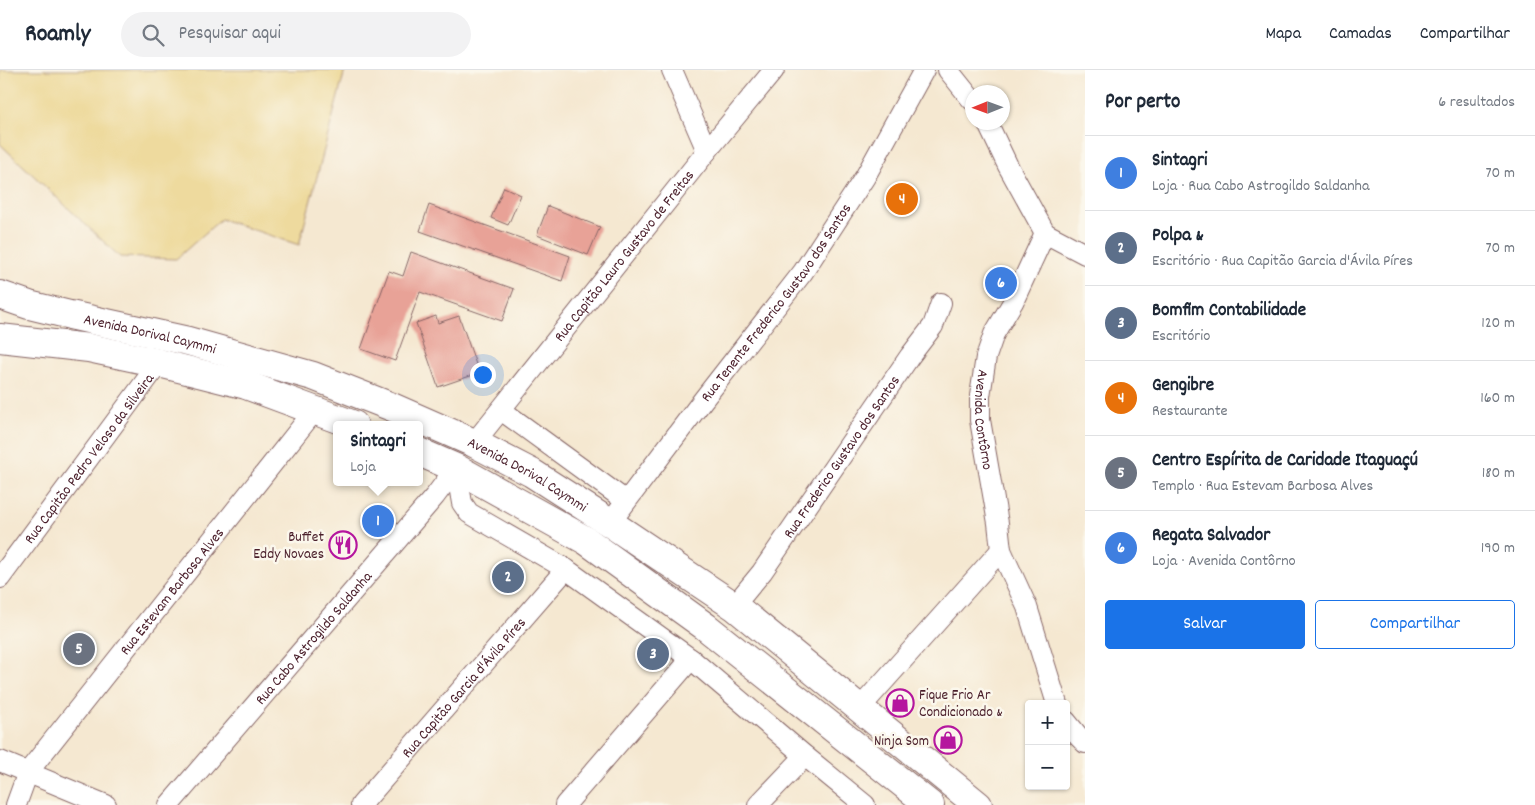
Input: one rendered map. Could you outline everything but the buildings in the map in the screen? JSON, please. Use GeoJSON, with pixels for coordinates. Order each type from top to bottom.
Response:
{"type":"FeatureCollection","features":[{"type":"Feature","properties":{"kind":"main road","name":"Avenida Dorival Caymmi"},"geometry":{"type":"LineString","coordinates":[[0,295],[29,305],[188,341],[313,376],[392,407],[474,443],[532,473],[734,606],[978,805]]}},
{"type":"Feature","properties":{"kind":"main road","name":"Avenida Dorival Caymmi"},"geometry":{"type":"LineString","coordinates":[[0,338],[89,348],[159,362],[246,385],[344,421]]}},
{"type":"Feature","properties":{"kind":"main road","name":"Avenida Dorival Caymmi"},"geometry":{"type":"LineString","coordinates":[[423,454],[456,468],[587,541],[706,627],[828,722],[930,805]]}},
{"type":"Feature","properties":{"kind":"street"},"geometry":{"type":"LineString","coordinates":[[672,70],[706,151]]}},
{"type":"Feature","properties":{"kind":"street","name":"Rua Capitão Lauro Gustavo de Freitas"},"geometry":{"type":"LineString","coordinates":[[474,443],[706,151],[774,70]]}},
{"type":"Feature","properties":{"kind":"street","name":"Rua Tenente Frederico Gustavo dos Santos"},"geometry":{"type":"LineString","coordinates":[[610,523],[803,272],[866,177],[924,70]]}},
{"type":"Feature","properties":{"kind":"street"},"geometry":{"type":"LineString","coordinates":[[948,70],[965,91]]}},
{"type":"Feature","properties":{"kind":"street"},"geometry":{"type":"LineString","coordinates":[[991,130],[1008,166],[1045,233],[1085,254]]}},
{"type":"Feature","properties":{"kind":"street","name":"Avenida Contôrno"},"geometry":{"type":"LineString","coordinates":[[1045,233],[1013,302],[994,334],[986,356],[981,386],[980,420],[1001,550],[1027,606],[1056,700]]}},
{"type":"Feature","properties":{"kind":"street","name":"Rua Frederico Gustavo dos Santos"},"geometry":{"type":"LineString","coordinates":[[734,606],[762,572],[910,356],[934,326],[941,303]]}},
{"type":"Feature","properties":{"kind":"street","name":"Rua Capitão Pedro Veloso da Silveira"},"geometry":{"type":"LineString","coordinates":[[0,578],[159,362]]}},
{"type":"Feature","properties":{"kind":"street","name":"Rua Estevam Barbosa Alves"},"geometry":{"type":"LineString","coordinates":[[16,805],[28,772],[315,410]]}},
{"type":"Feature","properties":{"kind":"street"},"geometry":{"type":"LineString","coordinates":[[501,410],[626,500]]}},
{"type":"Feature","properties":{"kind":"street"},"geometry":{"type":"LineString","coordinates":[[456,468],[462,503],[469,513],[566,569],[691,659],[865,805]]}},
{"type":"Feature","properties":{"kind":"street","name":"Rua Cabo Astrogildo Saldanha"},"geometry":{"type":"LineString","coordinates":[[169,805],[436,496],[456,468]]}},
{"type":"Feature","properties":{"kind":"street"},"geometry":{"type":"LineString","coordinates":[[859,709],[1001,550]]}},
{"type":"Feature","properties":{"kind":"street","name":"Rua Capitão Garcia d'Ávila Píres"},"geometry":{"type":"LineString","coordinates":[[361,805],[566,569]]}},
{"type":"Feature","properties":{"kind":"street"},"geometry":{"type":"LineString","coordinates":[[565,805],[691,659]]}},
{"type":"Feature","properties":{"kind":"street"},"geometry":{"type":"LineString","coordinates":[[1070,727],[1085,743]]}},
{"type":"Feature","properties":{"kind":"street"},"geometry":{"type":"LineString","coordinates":[[758,805],[805,756]]}},
{"type":"Feature","properties":{"kind":"street"},"geometry":{"type":"LineString","coordinates":[[0,761],[98,804]]}},
{"type":"Feature","properties":{"kind":"sand"},"geometry":{"type":"Polygon","coordinates":[[[0,70],[345,70],[299,245],[221,219],[176,259],[120,257],[0,144],[0,70]]]}},
{"type":"Feature","properties":{"kind":"place","name":"Gengibre"},"geometry":{"type":"Point","coordinates":[902,199]}},
{"type":"Feature","properties":{"kind":"place","name":"Regata Salvador"},"geometry":{"type":"Point","coordinates":[1001,283]}},
{"type":"Feature","properties":{"kind":"place","name":"Sintagri"},"geometry":{"type":"Point","coordinates":[378,521]}},
{"type":"Feature","properties":{"kind":"place","name":"Buffet Eddy Novaes"},"geometry":{"type":"Point","coordinates":[343,545]}},
{"type":"Feature","properties":{"kind":"place","name":"Polpa &"},"geometry":{"type":"Point","coordinates":[508,577]}},
{"type":"Feature","properties":{"kind":"place","name":"Centro Espírita de Caridade Itaguaçú"},"geometry":{"type":"Point","coordinates":[79,649]}},
{"type":"Feature","properties":{"kind":"place","name":"Bomfim Contabilidade"},"geometry":{"type":"Point","coordinates":[653,654]}},
{"type":"Feature","properties":{"kind":"place","name":"Fique Frio Ar Condicionado &"},"geometry":{"type":"Point","coordinates":[900,703]}},
{"type":"Feature","properties":{"kind":"place","name":"Ninja Som"},"geometry":{"type":"Point","coordinates":[948,740]}}]}
